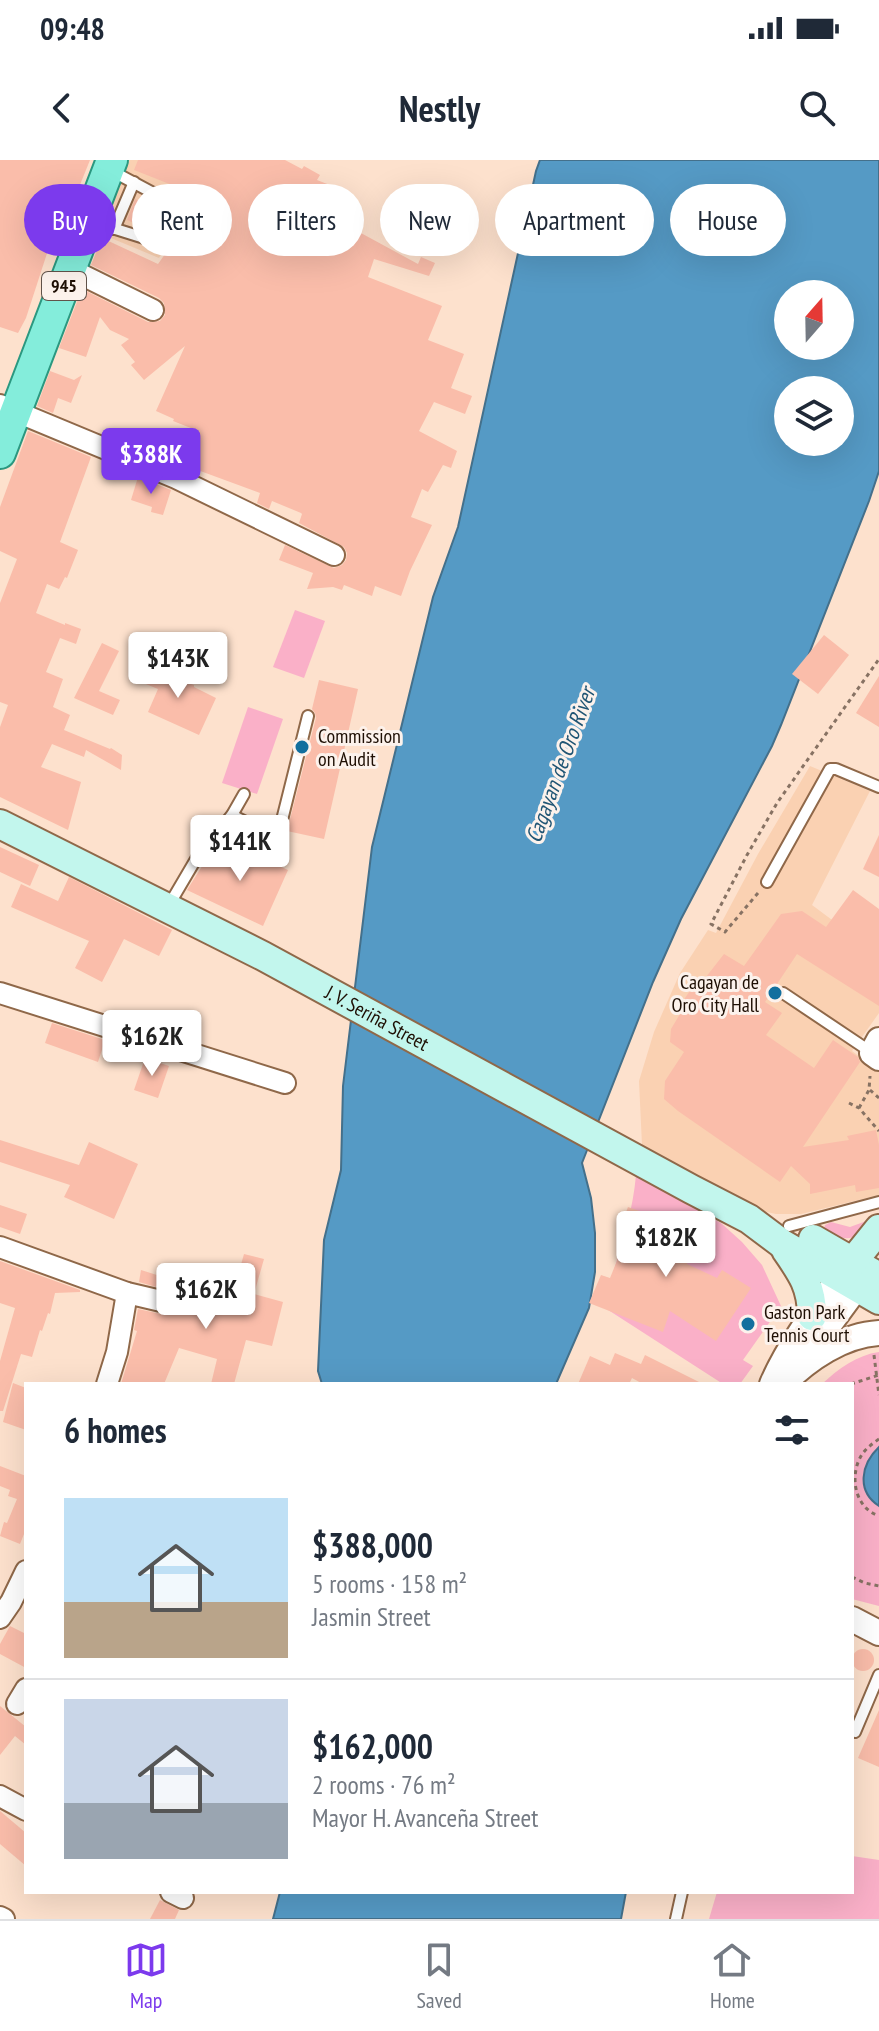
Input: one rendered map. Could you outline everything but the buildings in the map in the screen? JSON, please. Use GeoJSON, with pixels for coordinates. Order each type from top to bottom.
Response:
{"type":"FeatureCollection","features":[{"type":"Feature","properties":{"kind":"main road","name":"945"},"geometry":{"type":"LineString","coordinates":[[0,453],[8,408],[70,269],[79,256]]}},
{"type":"Feature","properties":{"kind":"main road","name":"J. V. Seriña Street"},"geometry":{"type":"LineString","coordinates":[[0,824],[263,956],[691,1189],[865,1276]]}},
{"type":"Feature","properties":{"kind":"main road"},"geometry":{"type":"LineString","coordinates":[[865,1276],[879,1229]]}},
{"type":"Feature","properties":{"kind":"main road"},"geometry":{"type":"LineString","coordinates":[[785,1234],[810,1291],[812,1316]]}},
{"type":"Feature","properties":{"kind":"street"},"geometry":{"type":"LineString","coordinates":[[70,269],[153,310]]}},
{"type":"Feature","properties":{"kind":"street"},"geometry":{"type":"LineString","coordinates":[[8,408],[176,478],[334,555]]}},
{"type":"Feature","properties":{"kind":"street"},"geometry":{"type":"LineString","coordinates":[[0,993],[285,1083]]}},
{"type":"Feature","properties":{"kind":"street"},"geometry":{"type":"LineString","coordinates":[[0,1247],[127,1293],[161,1301],[192,1300]]}},
{"type":"Feature","properties":{"kind":"street"},"geometry":{"type":"LineString","coordinates":[[783,1381],[781,1364],[812,1316],[865,1276]]}},
{"type":"Feature","properties":{"kind":"street"},"geometry":{"type":"LineString","coordinates":[[783,1381],[865,1276]]}},
{"type":"Feature","properties":{"kind":"street"},"geometry":{"type":"LineString","coordinates":[[108,1382],[117,1352],[127,1293]]}},
{"type":"Feature","properties":{"kind":"street"},"geometry":{"type":"LineString","coordinates":[[783,1381],[839,1344],[879,1333]]}},
{"type":"Feature","properties":{"kind":"street"},"geometry":{"type":"LineString","coordinates":[[12,1611],[24,1577]]}},
{"type":"Feature","properties":{"kind":"street"},"geometry":{"type":"LineString","coordinates":[[854,1611],[879,1615]]}},
{"type":"Feature","properties":{"kind":"street"},"geometry":{"type":"LineString","coordinates":[[854,1620],[879,1633]]}},
{"type":"Feature","properties":{"kind":"street"},"geometry":{"type":"LineString","coordinates":[[0,1796],[24,1809]]}},
{"type":"Feature","properties":{"kind":"lane"},"geometry":{"type":"LineString","coordinates":[[116,230],[157,242],[174,214],[170,202],[118,170]]}},
{"type":"Feature","properties":{"kind":"lane"},"geometry":{"type":"LineString","coordinates":[[232,815],[272,830],[280,828],[308,716]]}},
{"type":"Feature","properties":{"kind":"lane"},"geometry":{"type":"LineString","coordinates":[[767,882],[830,769],[879,787]]}},
{"type":"Feature","properties":{"kind":"lane"},"geometry":{"type":"LineString","coordinates":[[167,908],[199,854],[232,815],[244,794]]}},
{"type":"Feature","properties":{"kind":"lane"},"geometry":{"type":"LineString","coordinates":[[783,993],[877,1050]]}},
{"type":"Feature","properties":{"kind":"lane"},"geometry":{"type":"LineString","coordinates":[[785,1234],[879,1202]]}},
{"type":"Feature","properties":{"kind":"lane"},"geometry":{"type":"LineString","coordinates":[[855,1732],[879,1675]]}},
{"type":"Feature","properties":{"kind":"lane"},"geometry":{"type":"LineString","coordinates":[[676,1919],[682,1894]]}},
{"type":"Feature","properties":{"kind":"path"},"geometry":{"type":"LineString","coordinates":[[767,882],[725,932],[711,924],[777,803],[879,659]]}},
{"type":"Feature","properties":{"kind":"path"},"geometry":{"type":"LineString","coordinates":[[859,1108],[869,1090],[879,1098]]}},
{"type":"Feature","properties":{"kind":"path"},"geometry":{"type":"LineString","coordinates":[[849,1103],[859,1108],[879,1131]]}},
{"type":"Feature","properties":{"kind":"path"},"geometry":{"type":"LineString","coordinates":[[854,1383],[879,1375]]}},
{"type":"Feature","properties":{"kind":"path"},"geometry":{"type":"LineString","coordinates":[[879,1439],[860,1457],[855,1482],[856,1493],[863,1505],[879,1516]]}},
{"type":"Feature","properties":{"kind":"path"},"geometry":{"type":"LineString","coordinates":[[854,1503],[860,1500]]}},
{"type":"Feature","properties":{"kind":"path"},"geometry":{"type":"LineString","coordinates":[[854,1578],[879,1586]]}},
{"type":"Feature","properties":{"kind":"shaded area"},"geometry":{"type":"Polygon","coordinates":[[[125,160],[181,160],[207,176],[202,184],[132,184],[132,247],[116,240],[115,184],[125,160]]]}},
{"type":"Feature","properties":{"kind":"shaded area"},"geometry":{"type":"Polygon","coordinates":[[[295,610],[325,621],[304,678],[273,667],[295,610]]]}},
{"type":"Feature","properties":{"kind":"shaded area"},"geometry":{"type":"Polygon","coordinates":[[[248,707],[283,719],[257,794],[222,783],[248,707]]]}},
{"type":"Feature","properties":{"kind":"shaded area","name":"Cagayan de Oro City Hall"},"geometry":{"type":"Polygon","coordinates":[[[810,766],[870,791],[812,905],[879,955],[879,1013],[852,1051],[879,1071],[879,1195],[801,1214],[776,1214],[753,1209],[642,1145],[639,1081],[654,1032],[680,973],[708,930],[716,933],[810,766]]]}},
{"type":"Feature","properties":{"kind":"shaded area"},"geometry":{"type":"Polygon","coordinates":[[[636,1175],[721,1223],[762,1265],[781,1306],[743,1360],[753,1366],[741,1382],[720,1382],[602,1306],[618,1258],[636,1175]]]}},
{"type":"Feature","properties":{"kind":"shaded area"},"geometry":{"type":"Polygon","coordinates":[[[869,1220],[859,1233],[850,1238],[839,1237],[824,1229],[831,1222],[850,1227],[869,1220]]]}},
{"type":"Feature","properties":{"kind":"shaded area"},"geometry":{"type":"Polygon","coordinates":[[[879,1352],[879,1606],[854,1600],[854,1382],[824,1382],[863,1356],[879,1352]]]}},
{"type":"Feature","properties":{"kind":"shaded area"},"geometry":{"type":"Polygon","coordinates":[[[854,1856],[879,1860],[879,1919],[709,1919],[716,1894],[854,1894],[854,1856]]]}},
{"type":"Feature","properties":{"kind":"water","name":"Cagayan de Oro River"},"geometry":{"type":"Polygon","coordinates":[[[540,160],[879,160],[879,471],[772,746],[681,919],[582,1163],[591,1198],[595,1272],[589,1308],[557,1382],[321,1382],[318,1371],[324,1240],[341,1170],[343,1086],[372,847],[433,597],[458,527],[517,256],[654,256],[654,184],[533,184],[540,160]]]}},
{"type":"Feature","properties":{"kind":"water"},"geometry":{"type":"Polygon","coordinates":[[[879,1447],[879,1506],[867,1493],[864,1477],[868,1461],[879,1447]]]}},
{"type":"Feature","properties":{"kind":"water"},"geometry":{"type":"Polygon","coordinates":[[[279,1894],[626,1894],[621,1919],[273,1919],[279,1894]]]}},
{"type":"Feature","properties":{"kind":"place","name":"Commission on Audit"},"geometry":{"type":"Point","coordinates":[302,747]}},
{"type":"Feature","properties":{"kind":"place","name":"Cagayan de Oro City Hall"},"geometry":{"type":"Point","coordinates":[775,993]}},
{"type":"Feature","properties":{"kind":"place","name":"Gaston Park Tennis Court"},"geometry":{"type":"Point","coordinates":[748,1324]}}]}
